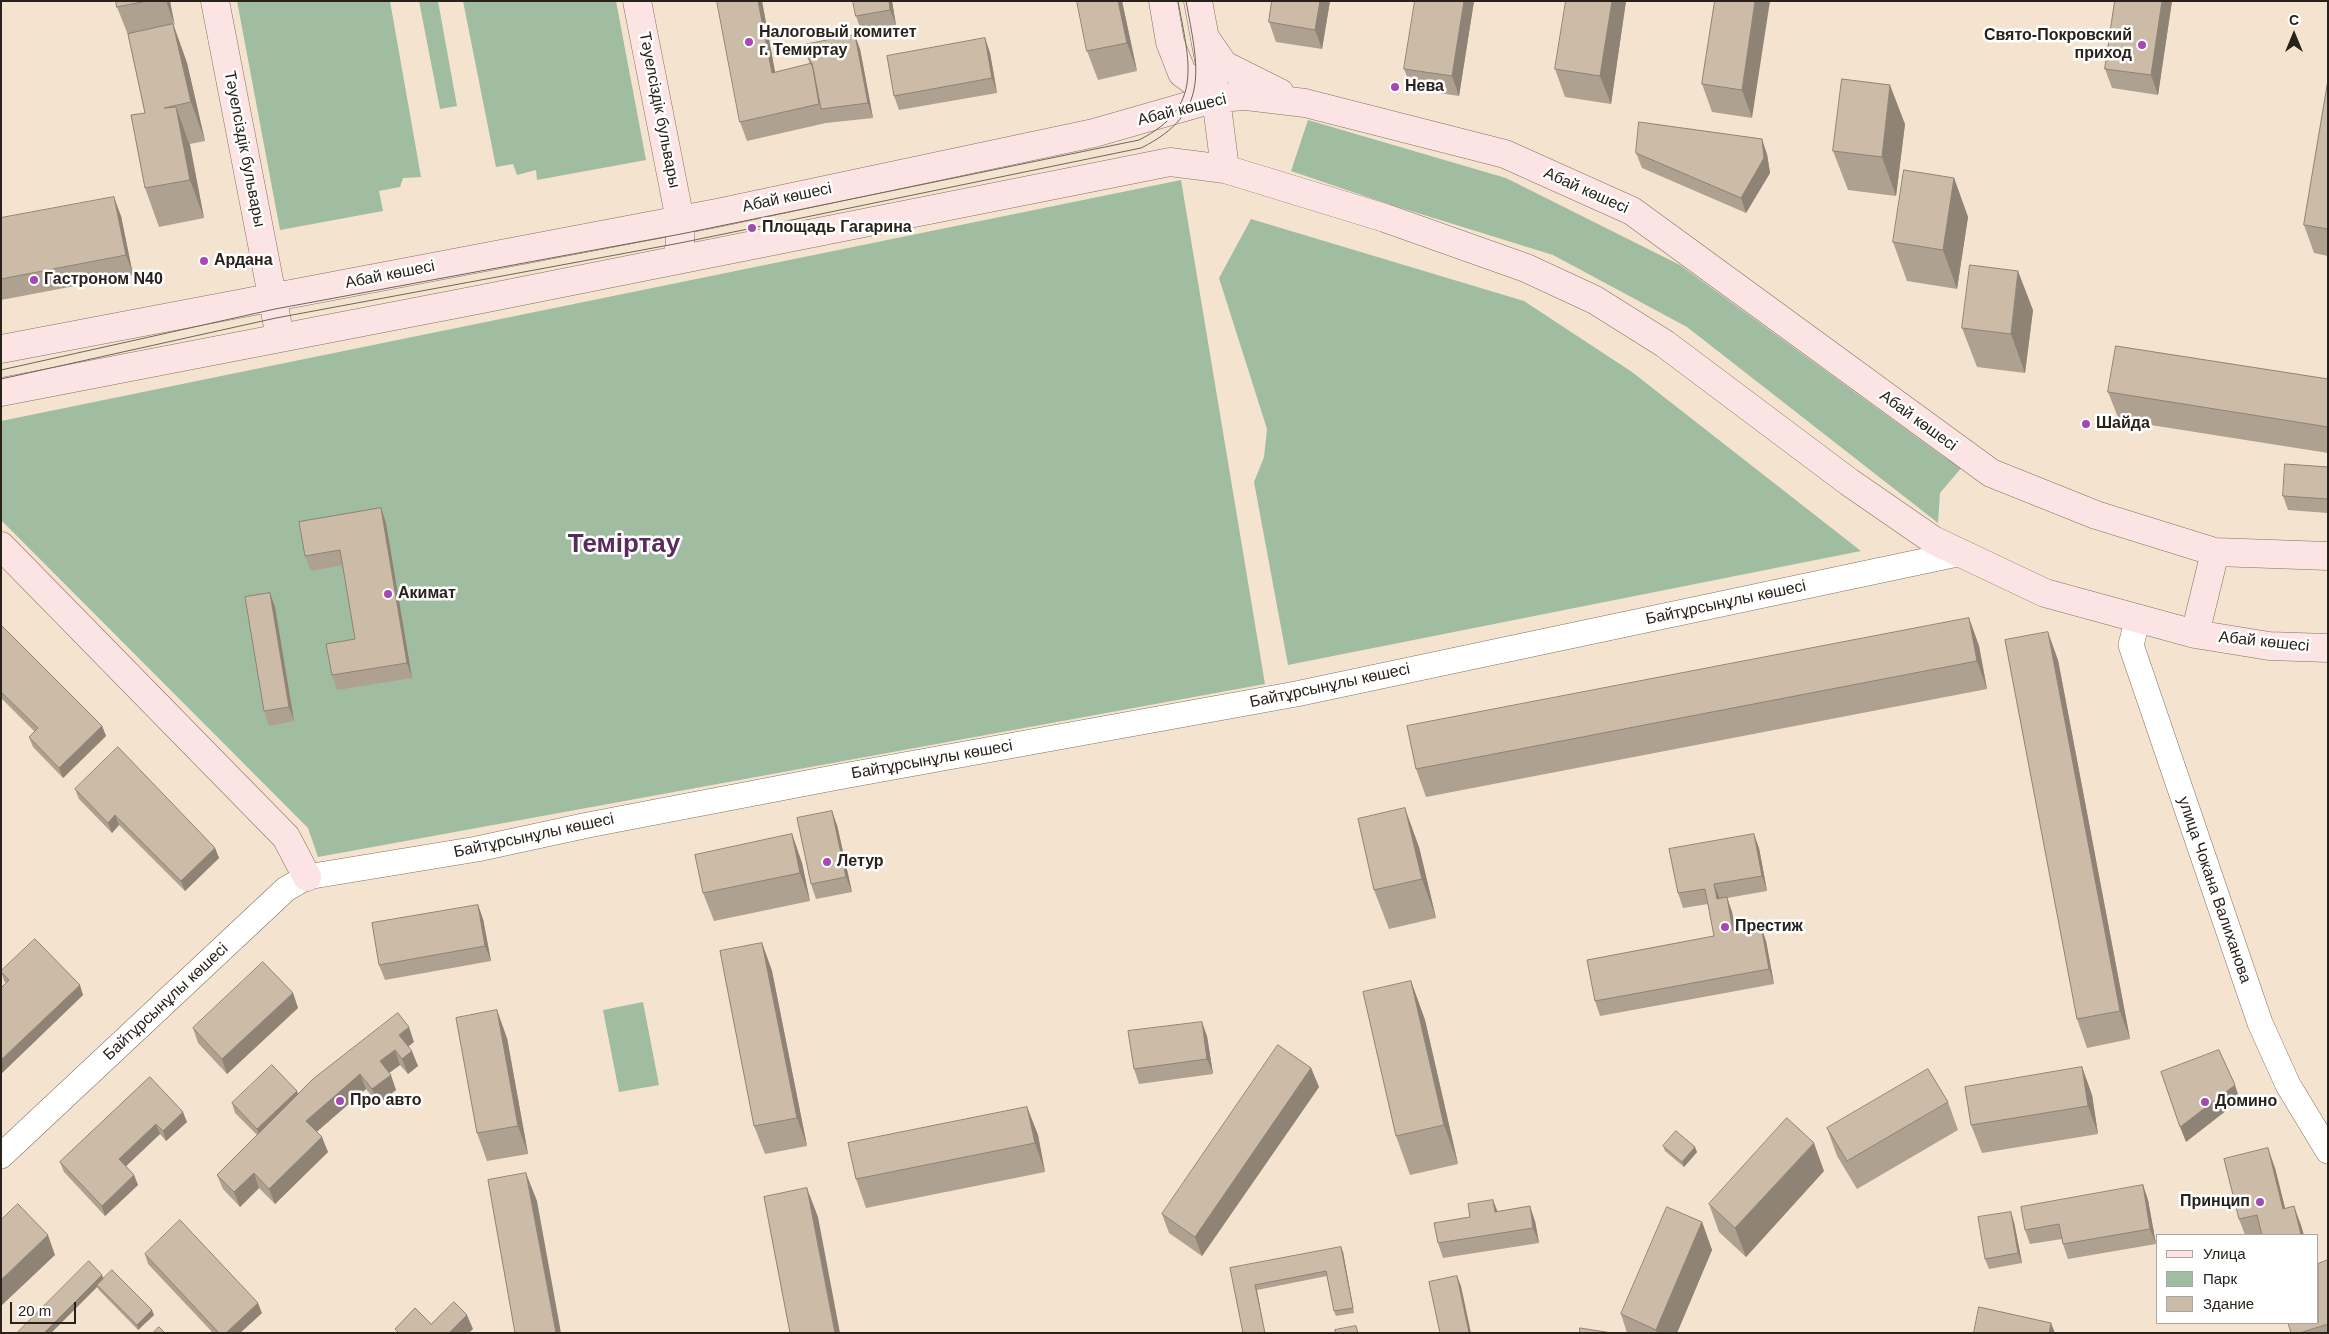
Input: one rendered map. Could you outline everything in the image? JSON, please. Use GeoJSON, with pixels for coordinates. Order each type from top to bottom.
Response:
{"type":"FeatureCollection","features":[{"type":"Feature","properties":{"kind":"street","name":"Тәуелсіздік бульвары"},"geometry":{"type":"LineString","coordinates":[[215,1],[280,337]]}},
{"type":"Feature","properties":{"kind":"street","name":"Тәуелсіздік бульвары"},"geometry":{"type":"LineString","coordinates":[[637,1],[680,220],[680,243],[677,260]]}},
{"type":"Feature","properties":{"kind":"street"},"geometry":{"type":"LineString","coordinates":[[1143,119],[1166,94],[1170,76],[1170,42],[1163,1]]}},
{"type":"Feature","properties":{"kind":"street"},"geometry":{"type":"LineString","coordinates":[[1198,1],[1216,98],[1225,169]]}},
{"type":"Feature","properties":{"kind":"street"},"geometry":{"type":"LineString","coordinates":[[1204,35],[1224,66],[1305,103]]}},
{"type":"Feature","properties":{"kind":"street"},"geometry":{"type":"LineString","coordinates":[[1170,42],[1182,72],[1216,98]]}},
{"type":"Feature","properties":{"kind":"street","name":"Абай көшесі"},"geometry":{"type":"LineString","coordinates":[[1,350],[680,220],[1068,139],[1216,98],[1246,96],[1305,103],[1505,154],[1632,211],[1990,473],[2096,515],[2215,552],[2328,556]]}},
{"type":"Feature","properties":{"kind":"street","name":"Абай көшесі"},"geometry":{"type":"LineString","coordinates":[[1,392],[1170,162],[1225,169],[1385,218],[1526,268],[1595,300],[1665,344],[1849,482],[1933,540],[2044,592],[2196,634],[2269,646],[2328,648]]}},
{"type":"Feature","properties":{"kind":"street"},"geometry":{"type":"LineString","coordinates":[[1,546],[286,837],[307,877]]}},
{"type":"Feature","properties":{"kind":"street"},"geometry":{"type":"LineString","coordinates":[[2196,634],[2215,552]]}},
{"type":"Feature","properties":{"kind":"street","name":"Байтұрсынұлы көшесі"},"geometry":{"type":"LineString","coordinates":[[1,1156],[286,889],[307,877],[477,849],[588,825],[829,778],[1237,705],[1962,553]]}},
{"type":"Feature","properties":{"kind":"street","name":"улица Чокана Валиханова"},"geometry":{"type":"LineString","coordinates":[[2138,618],[2131,644],[2260,1023],[2288,1085],[2328,1151]]}},
{"type":"Feature","properties":{"kind":"green space"},"geometry":{"type":"Polygon","coordinates":[[[237,1],[390,1],[421,177],[403,178],[400,187],[379,191],[383,211],[280,230],[237,1]]]}},
{"type":"Feature","properties":{"kind":"green space"},"geometry":{"type":"Polygon","coordinates":[[[419,1],[438,1],[457,106],[440,109],[419,1]]]}},
{"type":"Feature","properties":{"kind":"green space"},"geometry":{"type":"Polygon","coordinates":[[[463,1],[616,1],[646,160],[537,180],[536,170],[517,175],[513,164],[496,167],[463,1]]]}},
{"type":"Feature","properties":{"kind":"green space"},"geometry":{"type":"Polygon","coordinates":[[[1308,120],[1506,178],[1680,265],[1944,457],[1962,467],[1940,493],[1938,523],[1687,327],[1553,255],[1382,202],[1291,171],[1308,120]]]}},
{"type":"Feature","properties":{"kind":"green space"},"geometry":{"type":"Polygon","coordinates":[[[1181,180],[1265,684],[318,857],[308,828],[1,520],[1,421],[1181,180]]]}},
{"type":"Feature","properties":{"kind":"green space"},"geometry":{"type":"Polygon","coordinates":[[[1251,219],[1524,301],[1632,372],[1861,551],[1288,665],[1254,482],[1264,457],[1267,429],[1219,278],[1251,219]]]}},
{"type":"Feature","properties":{"kind":"green space"},"geometry":{"type":"Polygon","coordinates":[[[643,1002],[659,1085],[619,1092],[603,1010],[643,1002]]]}},
{"type":"Feature","properties":{"kind":"building"},"geometry":{"type":"Polygon","coordinates":[[[116,1],[147,1],[117,7],[116,1]]]}},
{"type":"Feature","properties":{"kind":"building","name":"Налоговый комитет г. Темиртау"},"geometry":{"type":"Polygon","coordinates":[[[717,1],[758,1],[772,73],[812,63],[819,104],[740,122],[717,1]]]}},
{"type":"Feature","properties":{"kind":"building"},"geometry":{"type":"Polygon","coordinates":[[[853,1],[889,1],[890,10],[856,16],[853,1]]]}},
{"type":"Feature","properties":{"kind":"building"},"geometry":{"type":"Polygon","coordinates":[[[1077,1],[1118,1],[1127,43],[1087,51],[1077,1]]]}},
{"type":"Feature","properties":{"kind":"building"},"geometry":{"type":"Polygon","coordinates":[[[1272,1],[1320,1],[1315,30],[1269,22],[1272,1]]]}},
{"type":"Feature","properties":{"kind":"building"},"geometry":{"type":"Polygon","coordinates":[[[1415,1],[1464,1],[1452,76],[1404,69],[1415,1]]]}},
{"type":"Feature","properties":{"kind":"building"},"geometry":{"type":"Polygon","coordinates":[[[1566,1],[1612,1],[1600,76],[1555,69],[1566,1]]]}},
{"type":"Feature","properties":{"kind":"building"},"geometry":{"type":"Polygon","coordinates":[[[1715,1],[1755,1],[1742,90],[1702,84],[1715,1]]]}},
{"type":"Feature","properties":{"kind":"building","name":"Свято-Покровский приход"},"geometry":{"type":"Polygon","coordinates":[[[2115,1],[2162,1],[2151,75],[2105,69],[2115,1]]]}},
{"type":"Feature","properties":{"kind":"building"},"geometry":{"type":"Polygon","coordinates":[[[173,24],[191,102],[164,108],[176,107],[190,180],[145,188],[131,115],[145,113],[128,34],[173,24]]]}},
{"type":"Feature","properties":{"kind":"building"},"geometry":{"type":"Polygon","coordinates":[[[855,35],[868,103],[821,109],[813,68],[803,45],[855,35]]]}},
{"type":"Feature","properties":{"kind":"building"},"geometry":{"type":"Polygon","coordinates":[[[985,38],[992,78],[894,96],[887,56],[985,38]]]}},
{"type":"Feature","properties":{"kind":"building"},"geometry":{"type":"Polygon","coordinates":[[[1842,79],[1890,85],[1882,157],[1833,151],[1842,79]]]}},
{"type":"Feature","properties":{"kind":"building"},"geometry":{"type":"Polygon","coordinates":[[[2328,80],[2328,229],[2304,225],[2328,80]]]}},
{"type":"Feature","properties":{"kind":"building"},"geometry":{"type":"Polygon","coordinates":[[[1639,122],[1762,139],[1764,158],[1741,198],[1636,153],[1639,122]]]}},
{"type":"Feature","properties":{"kind":"building"},"geometry":{"type":"Polygon","coordinates":[[[1904,170],[1954,178],[1943,250],[1893,242],[1904,170]]]}},
{"type":"Feature","properties":{"kind":"building"},"geometry":{"type":"Polygon","coordinates":[[[114,197],[126,255],[1,279],[1,218],[114,197]]]}},
{"type":"Feature","properties":{"kind":"building"},"geometry":{"type":"Polygon","coordinates":[[[1970,265],[2018,271],[2011,334],[1962,328],[1970,265]]]}},
{"type":"Feature","properties":{"kind":"building"},"geometry":{"type":"Polygon","coordinates":[[[2116,346],[2328,379],[2328,427],[2108,392],[2116,346]]]}},
{"type":"Feature","properties":{"kind":"building"},"geometry":{"type":"Polygon","coordinates":[[[2285,464],[2328,467],[2328,499],[2283,496],[2285,464]]]}},
{"type":"Feature","properties":{"kind":"building"},"geometry":{"type":"Polygon","coordinates":[[[381,508],[407,663],[332,675],[326,644],[355,639],[340,550],[305,556],[299,522],[381,508]]]}},
{"type":"Feature","properties":{"kind":"building"},"geometry":{"type":"Polygon","coordinates":[[[270,593],[289,707],[264,711],[245,597],[270,593]]]}},
{"type":"Feature","properties":{"kind":"building"},"geometry":{"type":"Polygon","coordinates":[[[1969,618],[1977,661],[1416,769],[1407,726],[1969,618]]]}},
{"type":"Feature","properties":{"kind":"building"},"geometry":{"type":"Polygon","coordinates":[[[1,625],[102,726],[59,768],[29,737],[38,728],[1,692],[1,625]]]}},
{"type":"Feature","properties":{"kind":"building"},"geometry":{"type":"Polygon","coordinates":[[[2048,632],[2120,1011],[2077,1019],[2005,640],[2048,632]]]}},
{"type":"Feature","properties":{"kind":"building"},"geometry":{"type":"Polygon","coordinates":[[[118,747],[215,848],[181,881],[115,815],[108,823],[75,789],[118,747]]]}},
{"type":"Feature","properties":{"kind":"building"},"geometry":{"type":"Polygon","coordinates":[[[1405,808],[1422,879],[1374,890],[1358,819],[1405,808]]]}},
{"type":"Feature","properties":{"kind":"building","name":"Летур"},"geometry":{"type":"Polygon","coordinates":[[[832,811],[846,877],[811,884],[797,818],[832,811]]]}},
{"type":"Feature","properties":{"kind":"building"},"geometry":{"type":"Polygon","coordinates":[[[792,834],[800,873],[703,893],[695,855],[792,834]]]}},
{"type":"Feature","properties":{"kind":"building","name":"Престиж"},"geometry":{"type":"Polygon","coordinates":[[[1754,834],[1762,876],[1714,884],[1717,899],[1727,897],[1733,931],[1761,926],[1769,969],[1595,1001],[1587,960],[1714,936],[1705,889],[1678,893],[1669,849],[1754,834]]]}},
{"type":"Feature","properties":{"kind":"building"},"geometry":{"type":"Polygon","coordinates":[[[478,905],[485,946],[379,965],[372,923],[478,905]]]}},
{"type":"Feature","properties":{"kind":"building"},"geometry":{"type":"Polygon","coordinates":[[[35,939],[80,985],[1,1060],[1,988],[9,980],[1,971],[35,939]]]}},
{"type":"Feature","properties":{"kind":"building"},"geometry":{"type":"Polygon","coordinates":[[[762,943],[797,1118],[754,1126],[720,951],[762,943]]]}},
{"type":"Feature","properties":{"kind":"building"},"geometry":{"type":"Polygon","coordinates":[[[263,962],[293,993],[222,1059],[193,1028],[263,962]]]}},
{"type":"Feature","properties":{"kind":"building"},"geometry":{"type":"Polygon","coordinates":[[[1411,981],[1444,1125],[1396,1136],[1363,992],[1411,981]]]}},
{"type":"Feature","properties":{"kind":"building"},"geometry":{"type":"Polygon","coordinates":[[[497,1010],[518,1126],[477,1133],[456,1018],[497,1010]]]}},
{"type":"Feature","properties":{"kind":"building"},"geometry":{"type":"Polygon","coordinates":[[[398,1013],[409,1027],[399,1035],[412,1051],[402,1059],[395,1050],[380,1061],[391,1075],[372,1089],[360,1074],[306,1121],[322,1137],[269,1189],[254,1173],[234,1192],[217,1175],[313,1079],[398,1013]]]}},
{"type":"Feature","properties":{"kind":"building"},"geometry":{"type":"Polygon","coordinates":[[[1202,1022],[1207,1059],[1134,1069],[1128,1031],[1202,1022]]]}},
{"type":"Feature","properties":{"kind":"building"},"geometry":{"type":"Polygon","coordinates":[[[1278,1045],[1311,1068],[1195,1237],[1162,1214],[1278,1045]]]}},
{"type":"Feature","properties":{"kind":"building","name":"Домино"},"geometry":{"type":"Polygon","coordinates":[[[2219,1050],[2235,1085],[2180,1127],[2161,1072],[2219,1050]]]}},
{"type":"Feature","properties":{"kind":"building"},"geometry":{"type":"Polygon","coordinates":[[[272,1065],[297,1091],[257,1129],[232,1103],[272,1065]]]}},
{"type":"Feature","properties":{"kind":"building"},"geometry":{"type":"Polygon","coordinates":[[[2082,1067],[2088,1106],[1971,1125],[1965,1087],[2082,1067]]]}},
{"type":"Feature","properties":{"kind":"building"},"geometry":{"type":"Polygon","coordinates":[[[1928,1069],[1948,1102],[1847,1161],[1827,1128],[1928,1069]]]}},
{"type":"Feature","properties":{"kind":"building"},"geometry":{"type":"Polygon","coordinates":[[[150,1077],[183,1112],[163,1131],[156,1124],[119,1159],[134,1175],[102,1206],[60,1162],[150,1077]]]}},
{"type":"Feature","properties":{"kind":"building"},"geometry":{"type":"Polygon","coordinates":[[[1027,1107],[1035,1143],[856,1179],[848,1143],[1027,1107]]]}},
{"type":"Feature","properties":{"kind":"building"},"geometry":{"type":"Polygon","coordinates":[[[1787,1118],[1814,1143],[1735,1228],[1709,1204],[1787,1118]]]}},
{"type":"Feature","properties":{"kind":"building"},"geometry":{"type":"Polygon","coordinates":[[[1676,1131],[1695,1147],[1682,1162],[1663,1146],[1676,1131]]]}},
{"type":"Feature","properties":{"kind":"building","name":"Принцип"},"geometry":{"type":"Polygon","coordinates":[[[2268,1148],[2283,1209],[2294,1206],[2301,1234],[2262,1234],[2257,1215],[2239,1219],[2224,1159],[2268,1148]]]}},
{"type":"Feature","properties":{"kind":"building"},"geometry":{"type":"Polygon","coordinates":[[[526,1173],[556,1333],[515,1333],[488,1180],[526,1173]]]}},
{"type":"Feature","properties":{"kind":"building"},"geometry":{"type":"Polygon","coordinates":[[[2143,1185],[2150,1229],[2063,1244],[2059,1224],[2025,1230],[2021,1207],[2143,1185]]]}},
{"type":"Feature","properties":{"kind":"building"},"geometry":{"type":"Polygon","coordinates":[[[807,1188],[835,1333],[790,1333],[764,1197],[807,1188]]]}},
{"type":"Feature","properties":{"kind":"building"},"geometry":{"type":"Polygon","coordinates":[[[1493,1200],[1495,1212],[1530,1206],[1533,1228],[1438,1243],[1434,1223],[1470,1217],[1468,1204],[1493,1200]]]}},
{"type":"Feature","properties":{"kind":"building"},"geometry":{"type":"Polygon","coordinates":[[[18,1204],[48,1235],[1,1280],[1,1220],[18,1204]]]}},
{"type":"Feature","properties":{"kind":"building"},"geometry":{"type":"Polygon","coordinates":[[[1667,1207],[1702,1222],[1656,1330],[1621,1314],[1667,1207]]]}},
{"type":"Feature","properties":{"kind":"building"},"geometry":{"type":"Polygon","coordinates":[[[2011,1212],[2018,1253],[1985,1259],[1978,1217],[2011,1212]]]}},
{"type":"Feature","properties":{"kind":"building"},"geometry":{"type":"Polygon","coordinates":[[[180,1220],[258,1303],[226,1333],[219,1333],[145,1254],[180,1220]]]}},
{"type":"Feature","properties":{"kind":"building"},"geometry":{"type":"Polygon","coordinates":[[[1341,1247],[1353,1308],[1334,1311],[1326,1271],[1255,1285],[1265,1333],[1243,1333],[1230,1268],[1341,1247]]]}},
{"type":"Feature","properties":{"kind":"building"},"geometry":{"type":"Polygon","coordinates":[[[2328,1260],[2328,1324],[2300,1333],[2291,1333],[2288,1324],[2319,1324],[2319,1264],[2328,1260]]]}},
{"type":"Feature","properties":{"kind":"building"},"geometry":{"type":"Polygon","coordinates":[[[89,1261],[102,1275],[44,1333],[17,1333],[89,1261]]]}},
{"type":"Feature","properties":{"kind":"building"},"geometry":{"type":"Polygon","coordinates":[[[112,1270],[152,1310],[137,1325],[97,1285],[112,1270]]]}},
{"type":"Feature","properties":{"kind":"building"},"geometry":{"type":"Polygon","coordinates":[[[1457,1276],[1469,1333],[1440,1333],[1429,1282],[1457,1276]]]}},
{"type":"Feature","properties":{"kind":"building"},"geometry":{"type":"Polygon","coordinates":[[[454,1302],[467,1315],[449,1333],[399,1333],[395,1329],[415,1308],[431,1324],[454,1302]]]}},
{"type":"Feature","properties":{"kind":"building"},"geometry":{"type":"Polygon","coordinates":[[[1979,1307],[2051,1323],[2049,1333],[1974,1333],[1979,1307]]]}},
{"type":"Feature","properties":{"kind":"building"},"geometry":{"type":"Polygon","coordinates":[[[1356,1326],[1358,1333],[1335,1333],[1335,1330],[1356,1326]]]}},
{"type":"Feature","properties":{"kind":"building"},"geometry":{"type":"Polygon","coordinates":[[[159,1327],[165,1333],[153,1333],[159,1327]]]}},
{"type":"Feature","properties":{"kind":"building"},"geometry":{"type":"Polygon","coordinates":[[[1580,1328],[1612,1333],[1580,1333],[1580,1328]]]}},
{"type":"Feature","properties":{"kind":"tram line"},"geometry":{"type":"LineString","coordinates":[[1,370],[275,309],[681,234],[1139,140],[1160,127],[1174,113],[1183,98],[1187,81],[1188,63],[1178,1]]}},
{"type":"Feature","properties":{"kind":"tram line"},"geometry":{"type":"LineString","coordinates":[[1,379],[276,318],[680,243],[1141,148],[1164,134],[1180,120],[1190,104],[1195,86],[1196,67],[1186,1]]}},
{"type":"Feature","properties":{"kind":"place","name":"Налоговый комитет г. Темиртау"},"geometry":{"type":"Point","coordinates":[749,42]}},
{"type":"Feature","properties":{"kind":"place","name":"Свято-Покровский приход"},"geometry":{"type":"Point","coordinates":[2142,45]}},
{"type":"Feature","properties":{"kind":"place","name":"Нева"},"geometry":{"type":"Point","coordinates":[1395,87]}},
{"type":"Feature","properties":{"kind":"place","name":"Площадь Гагарина"},"geometry":{"type":"Point","coordinates":[752,228]}},
{"type":"Feature","properties":{"kind":"place","name":"Ардана"},"geometry":{"type":"Point","coordinates":[204,261]}},
{"type":"Feature","properties":{"kind":"place","name":"Гастроном N40"},"geometry":{"type":"Point","coordinates":[34,280]}},
{"type":"Feature","properties":{"kind":"place","name":"Шайда"},"geometry":{"type":"Point","coordinates":[2086,424]}},
{"type":"Feature","properties":{"kind":"place","name":"Акимат"},"geometry":{"type":"Point","coordinates":[388,594]}},
{"type":"Feature","properties":{"kind":"place","name":"Летур"},"geometry":{"type":"Point","coordinates":[827,862]}},
{"type":"Feature","properties":{"kind":"place","name":"Престиж"},"geometry":{"type":"Point","coordinates":[1725,927]}},
{"type":"Feature","properties":{"kind":"place","name":"Про авто"},"geometry":{"type":"Point","coordinates":[340,1101]}},
{"type":"Feature","properties":{"kind":"place","name":"Домино"},"geometry":{"type":"Point","coordinates":[2205,1102]}},
{"type":"Feature","properties":{"kind":"place","name":"Принцип"},"geometry":{"type":"Point","coordinates":[2260,1202]}},
{"type":"Feature","properties":{"kind":"district","name":"Теміртау"},"geometry":{"type":"Point","coordinates":[624,545]}}]}
